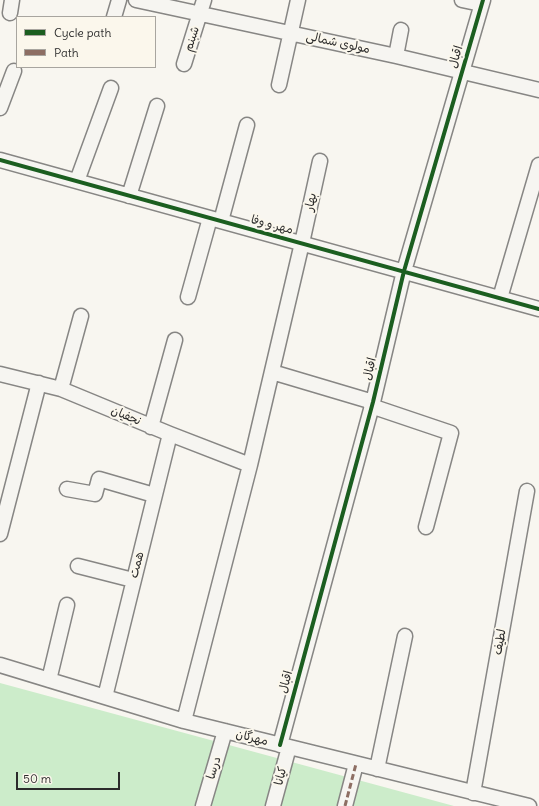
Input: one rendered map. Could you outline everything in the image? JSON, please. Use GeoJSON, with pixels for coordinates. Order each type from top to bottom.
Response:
{"type":"FeatureCollection","features":[{"type":"Feature","properties":{"kind":"street"},"geometry":{"type":"LineString","coordinates":[[114,16],[119,0]]}},
{"type":"Feature","properties":{"kind":"street","name":"مولوی شمالی"},"geometry":{"type":"LineString","coordinates":[[136,0],[396,56],[539,90]]}},
{"type":"Feature","properties":{"kind":"street","name":"شبنم"},"geometry":{"type":"LineString","coordinates":[[184,64],[204,0]]}},
{"type":"Feature","properties":{"kind":"street"},"geometry":{"type":"LineString","coordinates":[[279,85],[298,0]]}},
{"type":"Feature","properties":{"kind":"street"},"geometry":{"type":"LineString","coordinates":[[462,0],[482,2]]}},
{"type":"Feature","properties":{"kind":"street","name":"اقبال"},"geometry":{"type":"LineString","coordinates":[[284,746],[372,404],[404,271],[482,2]]}},
{"type":"Feature","properties":{"kind":"street"},"geometry":{"type":"LineString","coordinates":[[396,56],[401,30]]}},
{"type":"Feature","properties":{"kind":"street"},"geometry":{"type":"LineString","coordinates":[[0,108],[14,71]]}},
{"type":"Feature","properties":{"kind":"street"},"geometry":{"type":"LineString","coordinates":[[77,181],[111,88]]}},
{"type":"Feature","properties":{"kind":"street"},"geometry":{"type":"LineString","coordinates":[[129,196],[157,106]]}},
{"type":"Feature","properties":{"kind":"street"},"geometry":{"type":"LineString","coordinates":[[188,297],[247,126]]}},
{"type":"Feature","properties":{"kind":"street","name":"مهر و وفا"},"geometry":{"type":"LineString","coordinates":[[0,160],[539,309]]}},
{"type":"Feature","properties":{"kind":"street","name":"بهار"},"geometry":{"type":"LineString","coordinates":[[184,721],[250,465],[320,161]]}},
{"type":"Feature","properties":{"kind":"street"},"geometry":{"type":"LineString","coordinates":[[500,298],[539,165]]}},
{"type":"Feature","properties":{"kind":"street"},"geometry":{"type":"LineString","coordinates":[[61,389],[81,316]]}},
{"type":"Feature","properties":{"kind":"street"},"geometry":{"type":"LineString","coordinates":[[151,427],[176,340]]}},
{"type":"Feature","properties":{"kind":"street"},"geometry":{"type":"LineString","coordinates":[[272,372],[372,404],[452,433],[426,526]]}},
{"type":"Feature","properties":{"kind":"street","name":"نجفیان"},"geometry":{"type":"LineString","coordinates":[[1,378],[61,389],[151,427],[250,465]]}},
{"type":"Feature","properties":{"kind":"street"},"geometry":{"type":"LineString","coordinates":[[0,534],[39,384]]}},
{"type":"Feature","properties":{"kind":"street","name":"همت"},"geometry":{"type":"LineString","coordinates":[[105,696],[170,434]]}},
{"type":"Feature","properties":{"kind":"street"},"geometry":{"type":"LineString","coordinates":[[67,489],[95,494],[99,479],[154,495]]}},
{"type":"Feature","properties":{"kind":"street","name":"لطیف"},"geometry":{"type":"LineString","coordinates":[[473,793],[527,491]]}},
{"type":"Feature","properties":{"kind":"street"},"geometry":{"type":"LineString","coordinates":[[78,566],[133,580]]}},
{"type":"Feature","properties":{"kind":"street"},"geometry":{"type":"LineString","coordinates":[[49,680],[67,605]]}},
{"type":"Feature","properties":{"kind":"street"},"geometry":{"type":"LineString","coordinates":[[377,769],[405,636]]}},
{"type":"Feature","properties":{"kind":"street","name":"مهرگان"},"geometry":{"type":"LineString","coordinates":[[0,665],[184,721],[529,806]]}},
{"type":"Feature","properties":{"kind":"street","name":"درسا"},"geometry":{"type":"LineString","coordinates":[[202,806],[225,731]]}},
{"type":"Feature","properties":{"kind":"street","name":"کیانا"},"geometry":{"type":"LineString","coordinates":[[273,806],[284,746]]}},
{"type":"Feature","properties":{"kind":"street"},"geometry":{"type":"LineString","coordinates":[[345,806],[356,764]]}},
{"type":"Feature","properties":{"kind":"green space"},"geometry":{"type":"Polygon","coordinates":[[[0,683],[454,806],[0,806],[0,683]]]}},
{"type":"Feature","properties":{"kind":"marked path"},"geometry":{"type":"LineString","coordinates":[[345,806],[356,764]]}},
{"type":"Feature","properties":{"kind":"cycle path"},"geometry":{"type":"LineString","coordinates":[[280,745],[373,402],[404,271],[483,0]]}},
{"type":"Feature","properties":{"kind":"cycle path"},"geometry":{"type":"LineString","coordinates":[[0,160],[539,309]]}}]}
